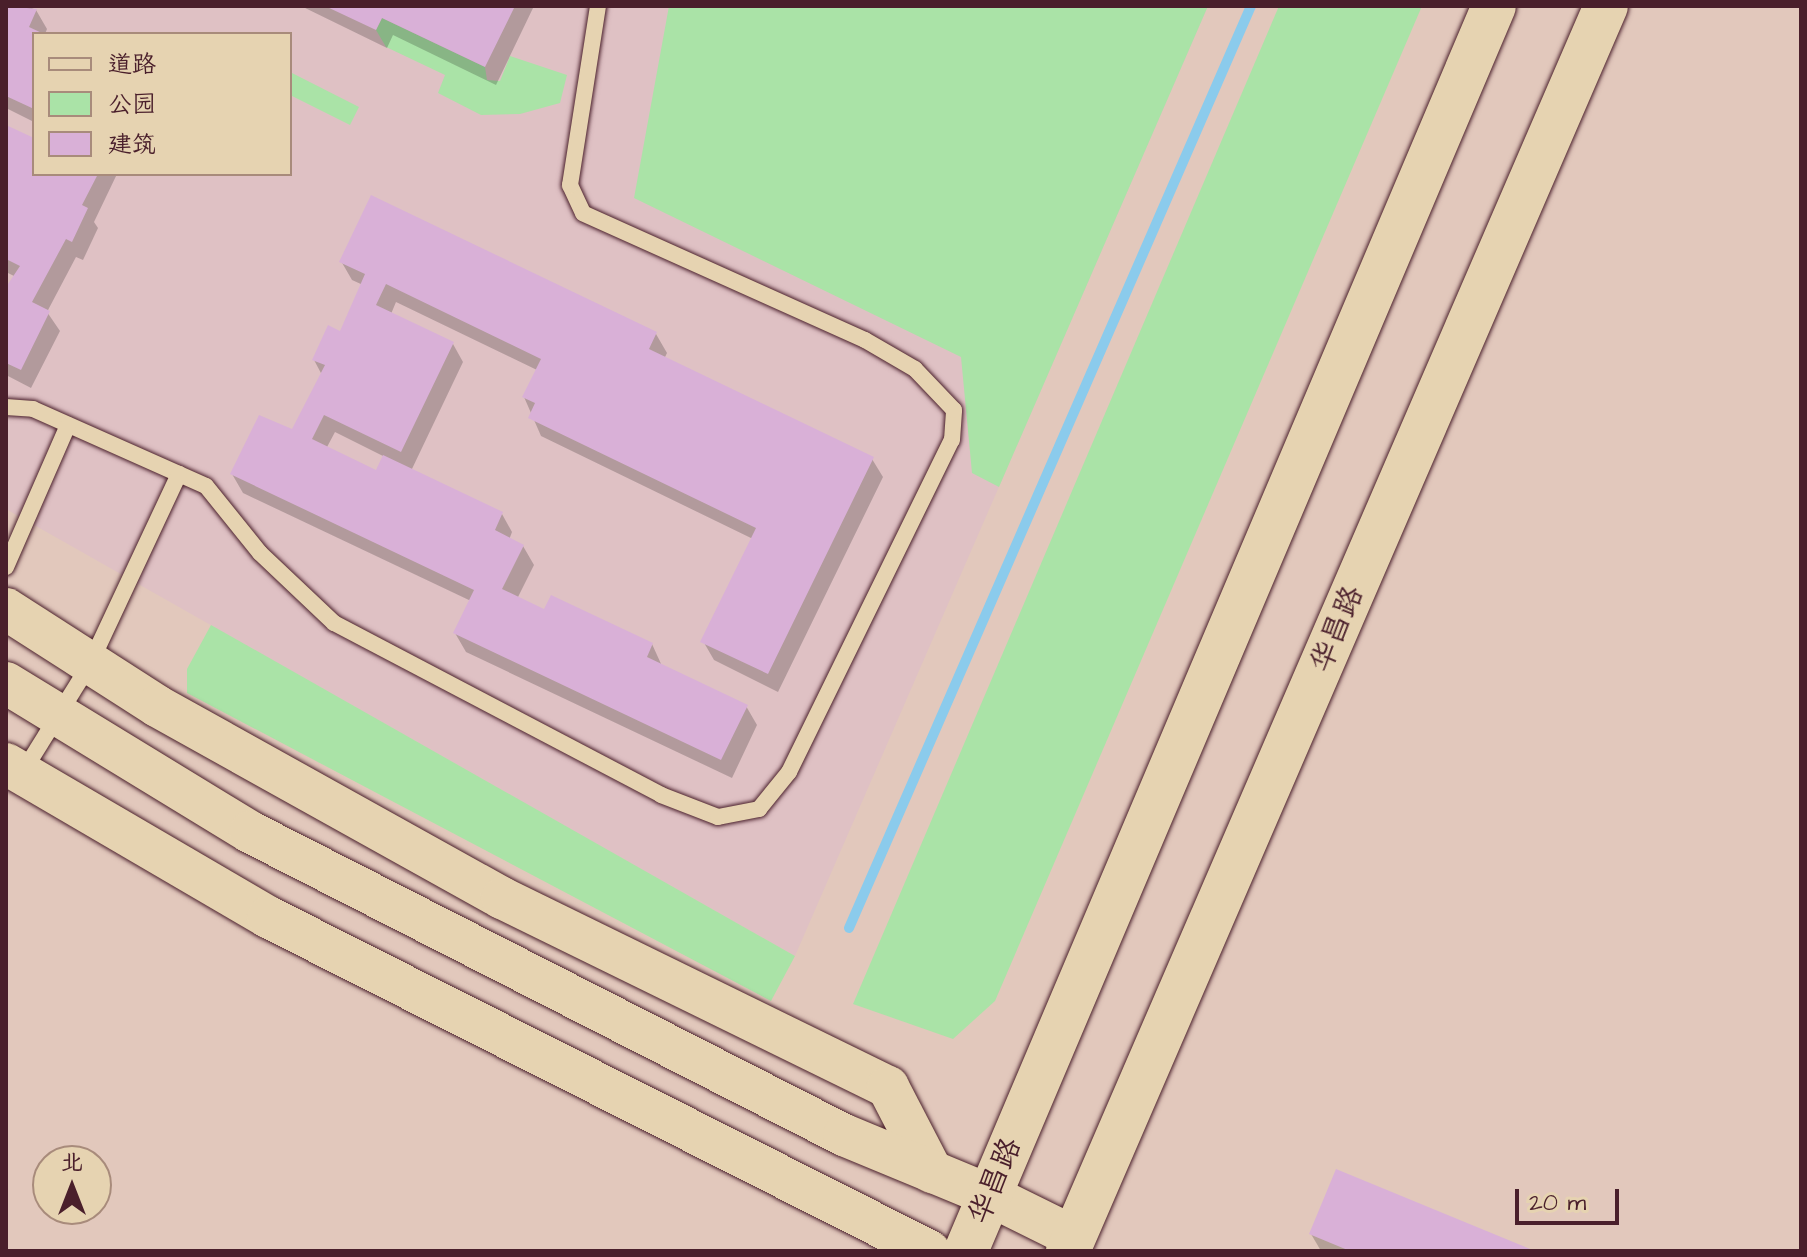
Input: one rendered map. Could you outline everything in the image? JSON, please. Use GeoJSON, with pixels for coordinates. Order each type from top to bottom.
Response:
{"type":"FeatureCollection","features":[{"type":"Feature","properties":{"kind":"main road","name":"华昌路"},"geometry":{"type":"LineString","coordinates":[[966,1251],[1494,6]]}},
{"type":"Feature","properties":{"kind":"main road","name":"华昌路"},"geometry":{"type":"LineString","coordinates":[[1071,1244],[1606,6]]}},
{"type":"Feature","properties":{"kind":"street"},"geometry":{"type":"LineString","coordinates":[[6,609],[157,706],[502,898],[888,1087],[932,1172]]}},
{"type":"Feature","properties":{"kind":"street"},"geometry":{"type":"LineString","coordinates":[[6,683],[250,832],[844,1135],[989,1195],[1071,1244]]}},
{"type":"Feature","properties":{"kind":"street"},"geometry":{"type":"LineString","coordinates":[[14,769],[268,917],[929,1251]]}},
{"type":"Feature","properties":{"kind":"lane"},"geometry":{"type":"LineString","coordinates":[[6,407],[33,409],[206,486],[260,553],[334,623],[661,795],[718,817],[759,809],[789,772],[952,440],[954,410],[915,369],[865,340],[583,213],[570,185],[598,6]]}},
{"type":"Feature","properties":{"kind":"lane"},"geometry":{"type":"LineString","coordinates":[[6,567],[68,425]]}},
{"type":"Feature","properties":{"kind":"lane"},"geometry":{"type":"LineString","coordinates":[[14,769],[58,715],[90,664],[179,474]]}},
{"type":"Feature","properties":{"kind":"shaded area"},"geometry":{"type":"Polygon","coordinates":[[[6,6],[1208,6],[795,956],[6,509],[6,6]]]}},
{"type":"Feature","properties":{"kind":"green space"},"geometry":{"type":"Polygon","coordinates":[[[669,6],[1208,6],[999,487],[972,473],[961,357],[634,198],[669,6]]]}},
{"type":"Feature","properties":{"kind":"green space"},"geometry":{"type":"Polygon","coordinates":[[[1279,6],[1422,6],[995,1001],[953,1039],[853,1004],[1279,6]]]}},
{"type":"Feature","properties":{"kind":"green space"},"geometry":{"type":"Polygon","coordinates":[[[382,18],[485,67],[487,80],[500,81],[510,56],[567,75],[560,103],[520,114],[481,115],[438,93],[445,75],[386,47],[376,30],[382,18]]]}},
{"type":"Feature","properties":{"kind":"green space"},"geometry":{"type":"Polygon","coordinates":[[[292,73],[359,107],[350,125],[292,96],[292,73]]]}},
{"type":"Feature","properties":{"kind":"green space"},"geometry":{"type":"Polygon","coordinates":[[[211,625],[795,956],[771,1001],[187,693],[187,669],[211,625]]]}},
{"type":"Feature","properties":{"kind":"building"},"geometry":{"type":"Polygon","coordinates":[[[6,6],[37,9],[29,27],[40,32],[32,32],[32,108],[6,96],[6,6]]]}},
{"type":"Feature","properties":{"kind":"building"},"geometry":{"type":"Polygon","coordinates":[[[325,6],[515,6],[485,67],[382,18],[376,30],[325,6]]]}},
{"type":"Feature","properties":{"kind":"building"},"geometry":{"type":"Polygon","coordinates":[[[6,125],[32,137],[32,176],[97,176],[82,205],[88,208],[72,242],[66,239],[32,302],[50,311],[21,370],[6,363],[6,287],[20,266],[6,259],[6,125]]]}},
{"type":"Feature","properties":{"kind":"building"},"geometry":{"type":"Polygon","coordinates":[[[371,195],[657,332],[649,349],[874,457],[768,674],[700,642],[756,528],[528,418],[535,403],[522,397],[541,359],[386,284],[376,305],[454,342],[401,452],[324,415],[312,439],[376,470],[383,455],[503,512],[495,530],[524,545],[502,589],[544,609],[551,595],[653,643],[647,657],[748,705],[721,760],[453,633],[474,590],[230,474],[259,415],[292,429],[325,365],[312,360],[328,325],[340,331],[365,274],[339,262],[371,195]]]}},
{"type":"Feature","properties":{"kind":"building"},"geometry":{"type":"Polygon","coordinates":[[[1336,1169],[1535,1251],[1350,1251],[1309,1234],[1336,1169]]]}},
{"type":"Feature","properties":{"kind":"waterway"},"geometry":{"type":"LineString","coordinates":[[849,928],[1251,6]]}}]}
